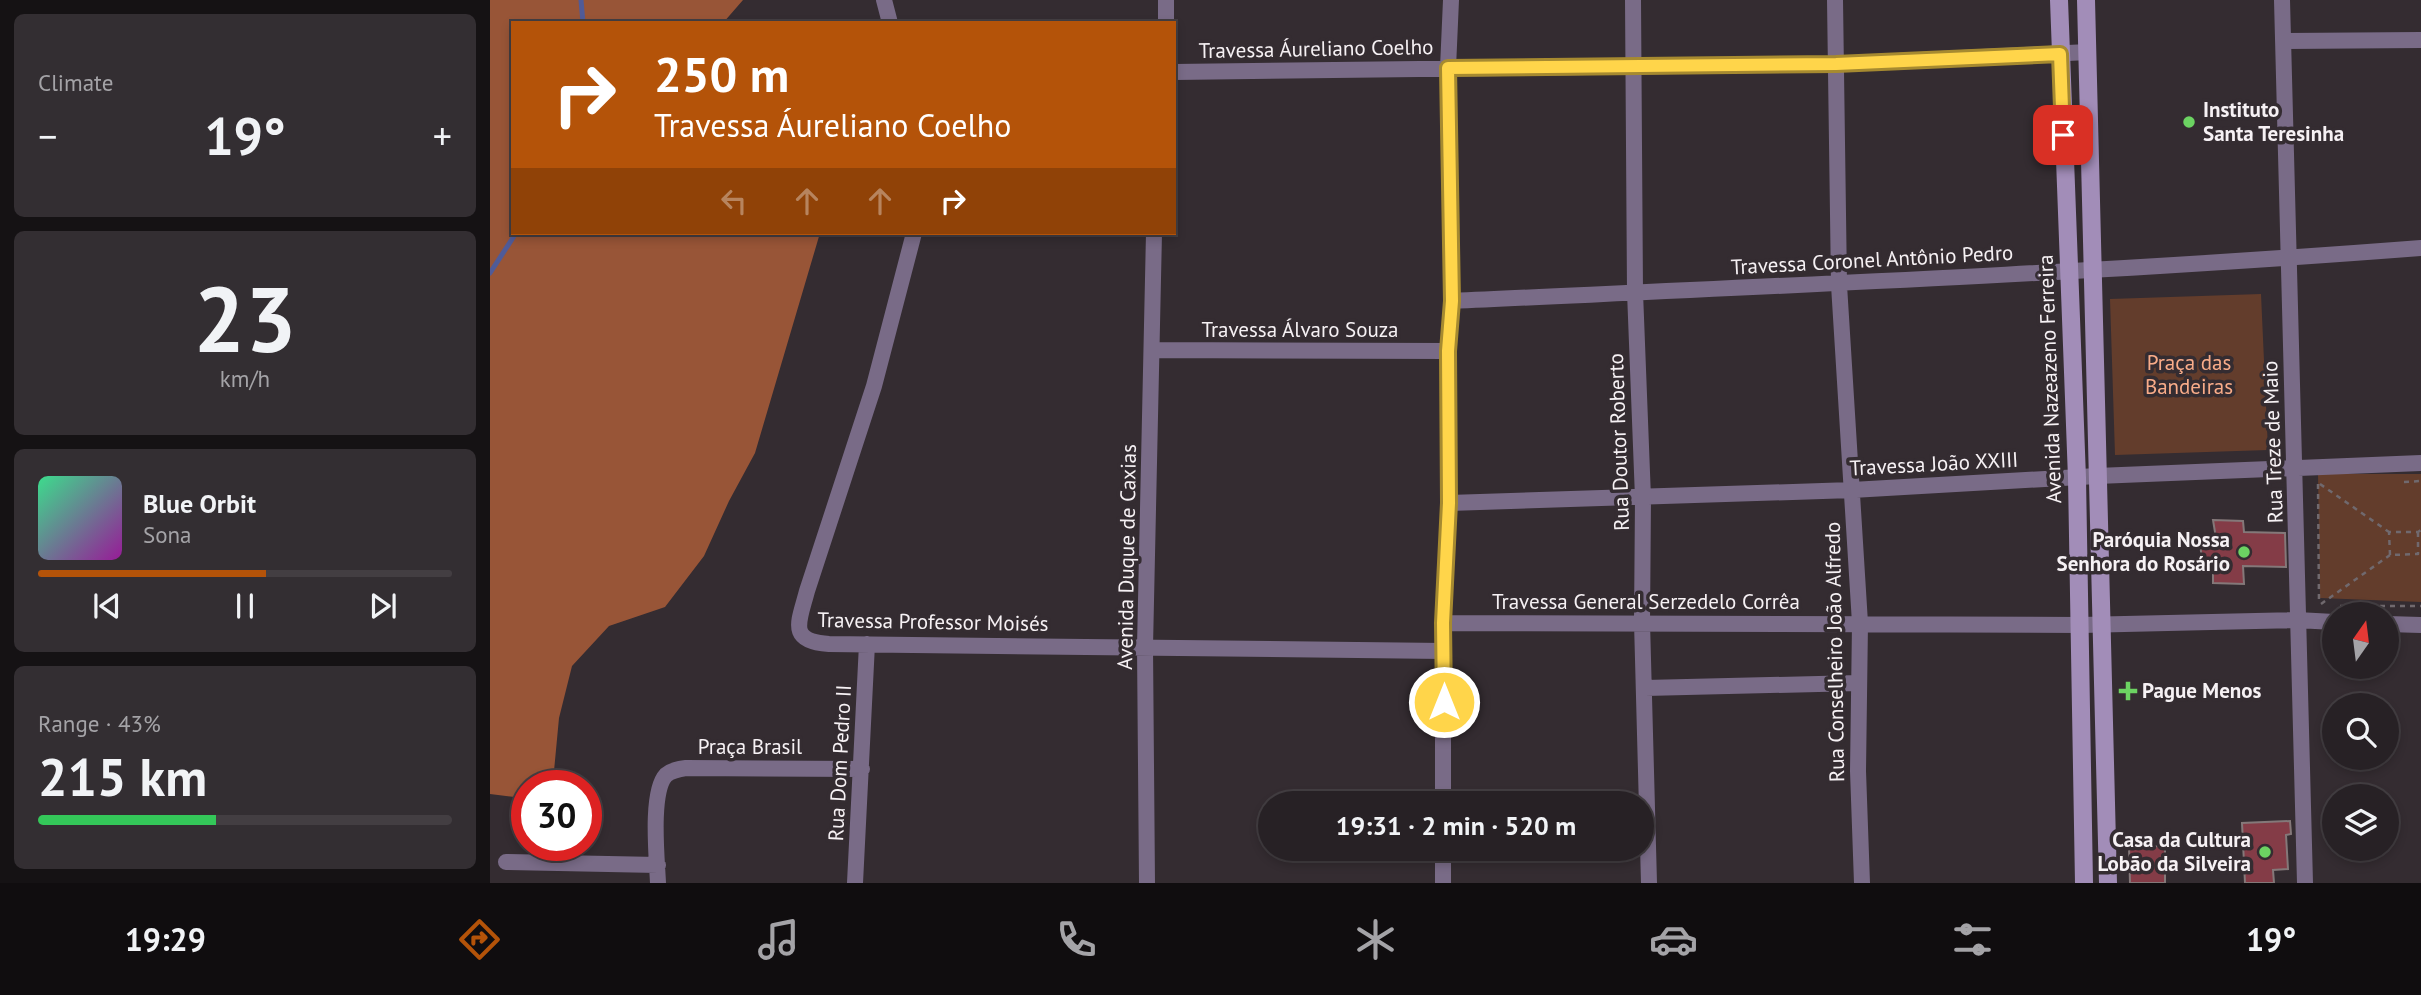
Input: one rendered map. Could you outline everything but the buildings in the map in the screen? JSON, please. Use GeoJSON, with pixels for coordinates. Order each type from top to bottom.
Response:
{"type":"FeatureCollection","features":[{"type":"Feature","properties":{"kind":"main road","name":"Avenida Nazeazeno Ferreira"},"geometry":{"type":"LineString","coordinates":[[2059,0],[2077,478],[2084,883]]}},
{"type":"Feature","properties":{"kind":"main road","name":"Avenida Nazeazeno Ferreira"},"geometry":{"type":"LineString","coordinates":[[2086,0],[2108,883]]}},
{"type":"Feature","properties":{"kind":"street"},"geometry":{"type":"LineString","coordinates":[[884,0],[889,21]]}},
{"type":"Feature","properties":{"kind":"street"},"geometry":{"type":"LineString","coordinates":[[1166,0],[1166,21]]}},
{"type":"Feature","properties":{"kind":"street"},"geometry":{"type":"LineString","coordinates":[[1443,791],[1443,623],[1449,503],[1448,351],[1452,301],[1448,68],[1451,0]]}},
{"type":"Feature","properties":{"kind":"street","name":"Rua Doutor Roberto"},"geometry":{"type":"LineString","coordinates":[[1633,0],[1635,292],[1643,498],[1642,622],[1649,883]]}},
{"type":"Feature","properties":{"kind":"street","name":"Rua Conselheiro João Alfredo"},"geometry":{"type":"LineString","coordinates":[[1835,0],[1839,285],[1860,623],[1858,771],[1861,883]]}},
{"type":"Feature","properties":{"kind":"street","name":"Rua Treze de Maio"},"geometry":{"type":"LineString","coordinates":[[2283,0],[2305,883]]}},
{"type":"Feature","properties":{"kind":"street"},"geometry":{"type":"LineString","coordinates":[[2283,41],[2421,40]]}},
{"type":"Feature","properties":{"kind":"street","name":"Travessa Áureliano Coelho"},"geometry":{"type":"LineString","coordinates":[[1176,72],[1836,64],[2088,52]]}},
{"type":"Feature","properties":{"kind":"street","name":"Travessa Professor Moisés"},"geometry":{"type":"LineString","coordinates":[[913,235],[874,386],[852,460],[836,498],[799,624],[802,637],[816,643],[1444,651]]}},
{"type":"Feature","properties":{"kind":"street","name":"Avenida Duque de Caxias"},"geometry":{"type":"LineString","coordinates":[[1147,883],[1145,647],[1154,235]]}},
{"type":"Feature","properties":{"kind":"street","name":"Travessa Coronel Antônio Pedro"},"geometry":{"type":"LineString","coordinates":[[1452,301],[1839,285],[2421,248]]}},
{"type":"Feature","properties":{"kind":"street","name":"Travessa Álvaro Souza"},"geometry":{"type":"LineString","coordinates":[[1152,350],[1448,351]]}},
{"type":"Feature","properties":{"kind":"street","name":"Travessa João XXIII"},"geometry":{"type":"LineString","coordinates":[[1449,503],[1852,490],[2097,476],[2296,477],[2421,463]]}},
{"type":"Feature","properties":{"kind":"street","name":"Travessa General Serzedelo Corrêa"},"geometry":{"type":"LineString","coordinates":[[1443,623],[2081,625],[2322,621]]}},
{"type":"Feature","properties":{"kind":"street"},"geometry":{"type":"LineString","coordinates":[[2399,624],[2421,625]]}},
{"type":"Feature","properties":{"kind":"street","name":"Rua Dom Pedro II"},"geometry":{"type":"LineString","coordinates":[[855,883],[866,644]]}},
{"type":"Feature","properties":{"kind":"street"},"geometry":{"type":"LineString","coordinates":[[1645,688],[1858,683]]}},
{"type":"Feature","properties":{"kind":"street","name":"Praça Brasil"},"geometry":{"type":"LineString","coordinates":[[658,883],[657,804],[660,785],[666,775],[674,770],[862,769]]}},
{"type":"Feature","properties":{"kind":"street"},"geometry":{"type":"LineString","coordinates":[[1443,861],[1443,883]]}},
{"type":"Feature","properties":{"kind":"street"},"geometry":{"type":"LineString","coordinates":[[506,862],[658,865]]}},
{"type":"Feature","properties":{"kind":"path"},"geometry":{"type":"LineString","coordinates":[[2296,477],[2318,483],[2389,532],[2420,531],[2420,555],[2390,555],[2319,606]]}},
{"type":"Feature","properties":{"kind":"path"},"geometry":{"type":"LineString","coordinates":[[2318,483],[2319,606]]}},
{"type":"Feature","properties":{"kind":"path"},"geometry":{"type":"LineString","coordinates":[[2389,532],[2390,555]]}},
{"type":"Feature","properties":{"kind":"path"},"geometry":{"type":"LineString","coordinates":[[2319,606],[2421,606]]}},
{"type":"Feature","properties":{"kind":"green space","name":"Praça das Bandeiras"},"geometry":{"type":"Polygon","coordinates":[[[2261,294],[2268,450],[2115,455],[2110,299],[2261,294]]]}},
{"type":"Feature","properties":{"kind":"green space"},"geometry":{"type":"Polygon","coordinates":[[[2318,474],[2421,474],[2421,602],[2320,598],[2318,474]]]}},
{"type":"Feature","properties":{"kind":"shaded area"},"geometry":{"type":"Polygon","coordinates":[[[490,0],[743,0],[725,21],[511,21],[511,235],[819,235],[755,453],[704,556],[665,607],[609,626],[572,666],[559,718],[554,770],[511,770],[511,797],[490,794],[490,0]]]}},
{"type":"Feature","properties":{"kind":"waterway"},"geometry":{"type":"LineString","coordinates":[[581,0],[583,21]]}},
{"type":"Feature","properties":{"kind":"waterway"},"geometry":{"type":"LineString","coordinates":[[490,273],[515,235]]}},
{"type":"Feature","properties":{"kind":"place","name":"Instituto Santa Teresinha"},"geometry":{"type":"Point","coordinates":[2189,122]}},
{"type":"Feature","properties":{"kind":"place","name":"Paróquia Nossa Senhora do Rosário"},"geometry":{"type":"Point","coordinates":[2244,552]}},
{"type":"Feature","properties":{"kind":"place","name":"Pague Menos"},"geometry":{"type":"Point","coordinates":[2128,691]}},
{"type":"Feature","properties":{"kind":"place","name":"Casa da Cultura Lobão da Silveira"},"geometry":{"type":"Point","coordinates":[2265,852]}},
{"type":"Feature","properties":{"kind":"route"},"geometry":{"type":"LineString","coordinates":[[1444,702],[1443,623],[1449,503],[1448,351],[1452,301],[1448,68],[1836,64],[2060,54],[2063,135]]}}]}
